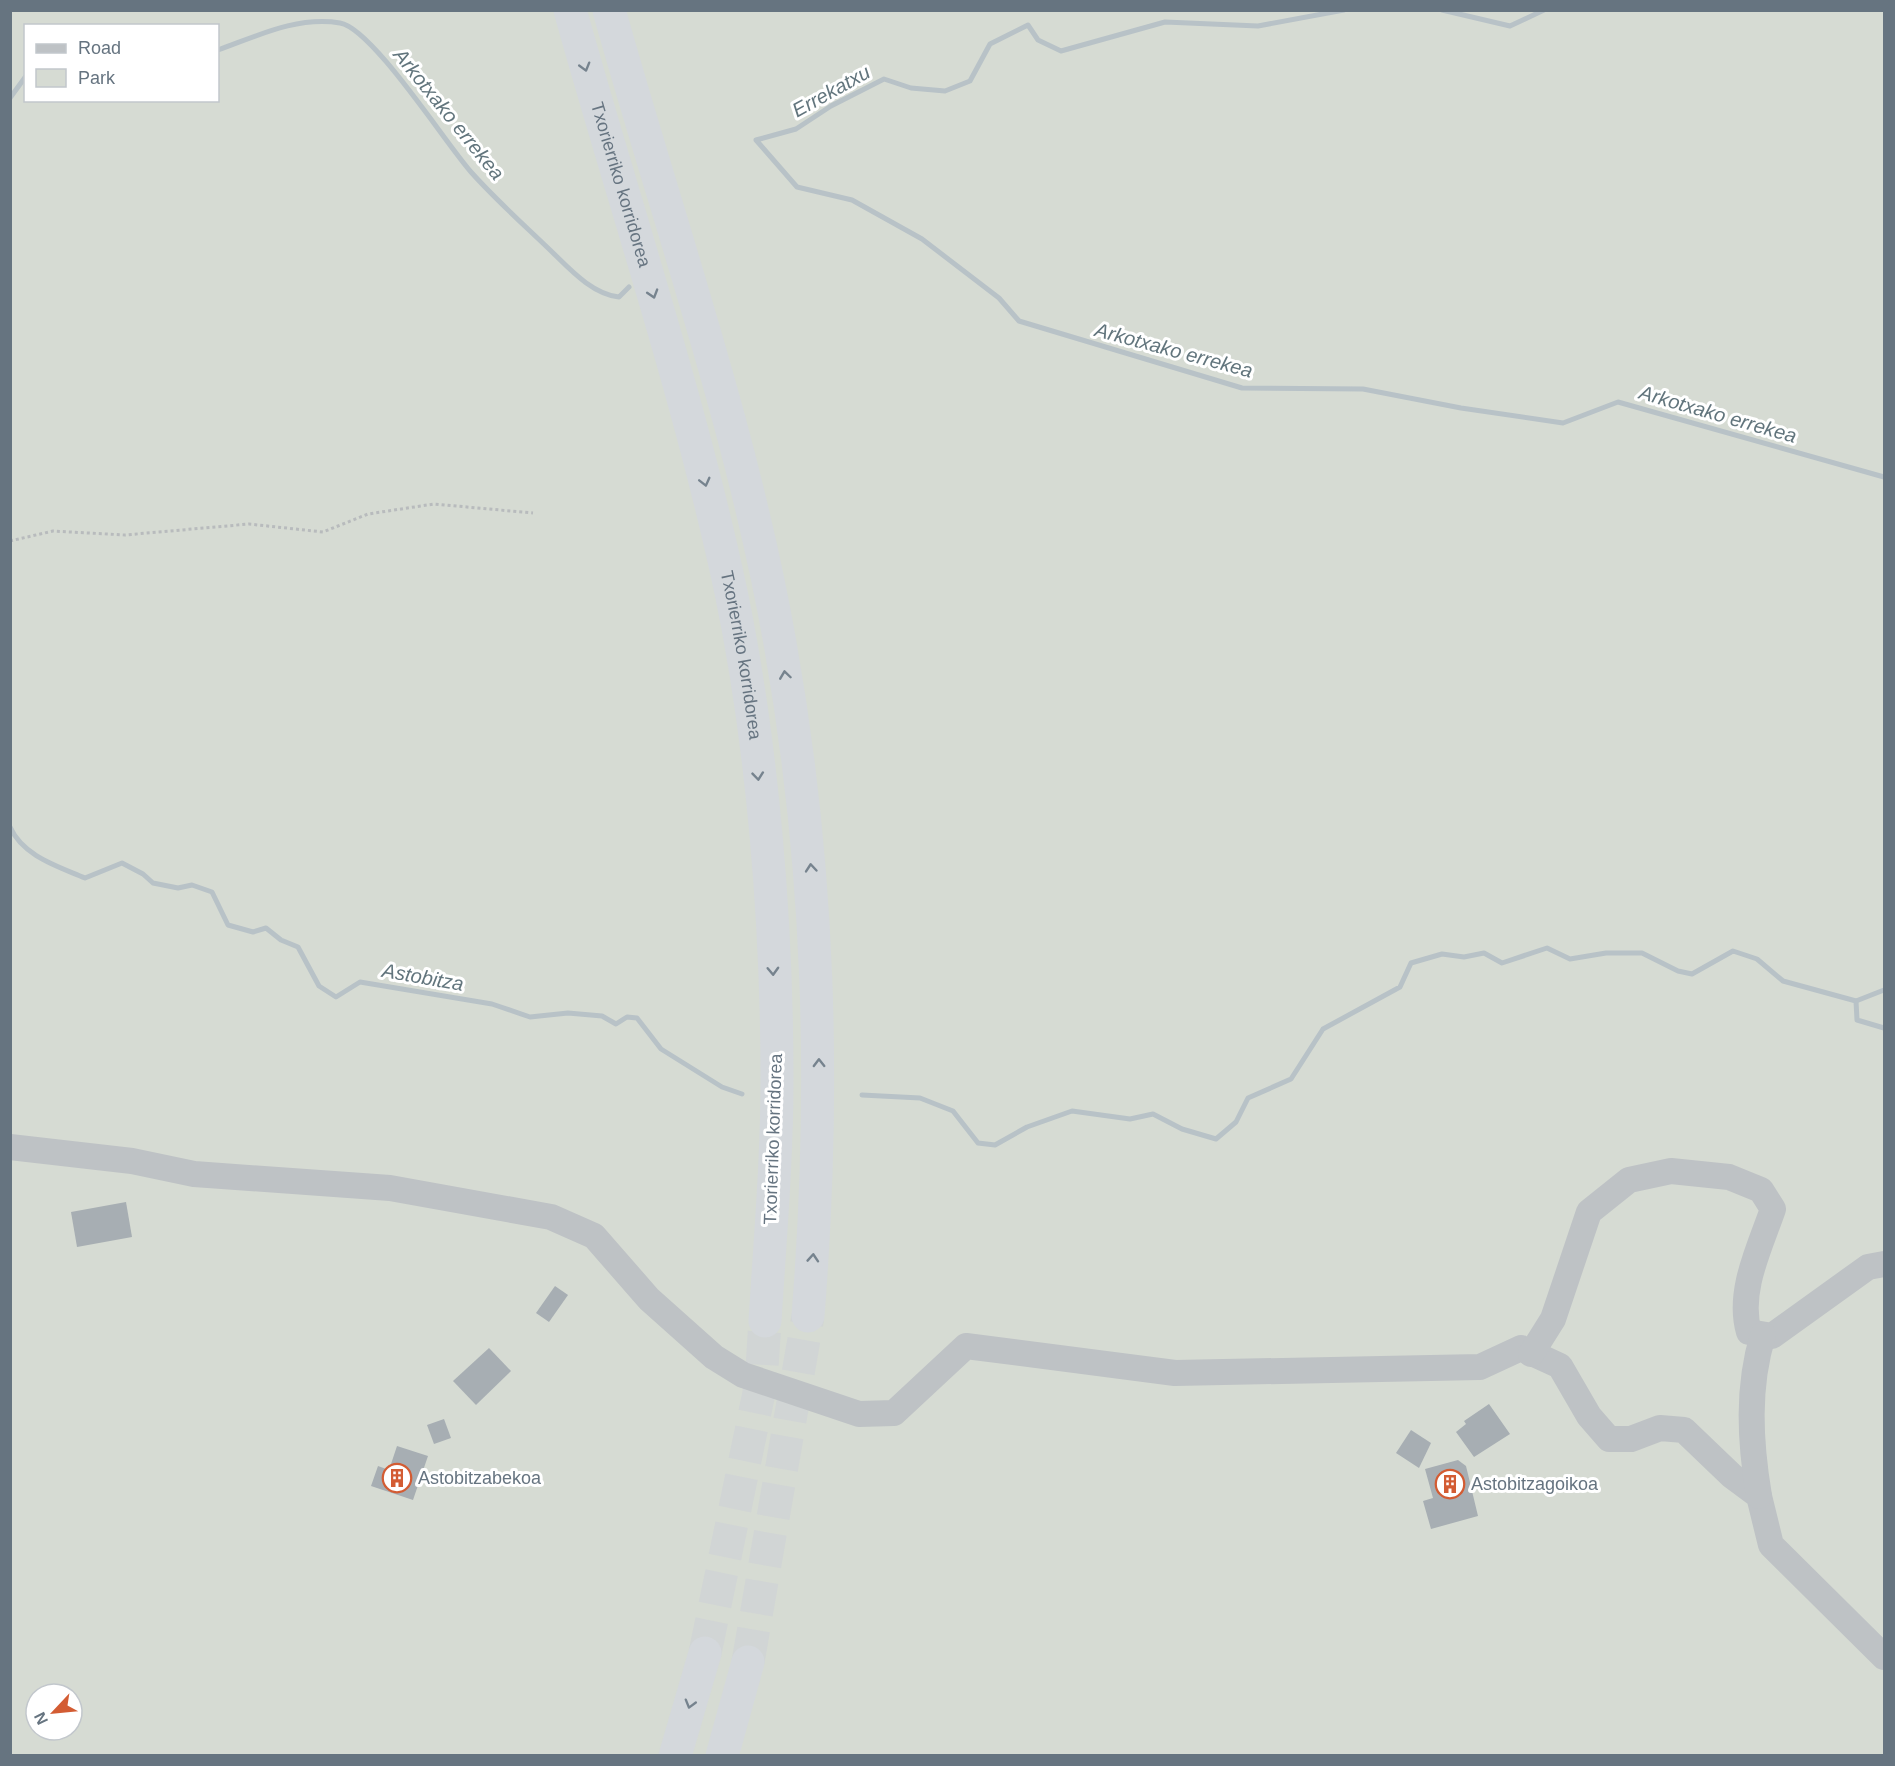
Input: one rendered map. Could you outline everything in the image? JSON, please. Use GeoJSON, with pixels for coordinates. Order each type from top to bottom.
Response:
{"type":"FeatureCollection","features":[{"type":"Feature","properties":{"kind":"highway","name":"Txorierriko korridorea"},"geometry":{"type":"LineString","coordinates":[[570,10],[705,480],[731,594],[748,692],[766,849],[777,1077],[765,1321]]}},
{"type":"Feature","properties":{"kind":"highway","name":"Txorierriko korridorea"},"geometry":{"type":"LineString","coordinates":[[609,10],[728,417],[781,644],[808,836],[818,986],[819,1131],[808,1316]]}},
{"type":"Feature","properties":{"kind":"highway"},"geometry":{"type":"LineString","coordinates":[[675,1755],[705,1653]]}},
{"type":"Feature","properties":{"kind":"highway"},"geometry":{"type":"LineString","coordinates":[[722,1755],[748,1662]]}},
{"type":"Feature","properties":{"kind":"street"},"geometry":{"type":"LineString","coordinates":[[10,1147],[132,1161],[194,1174],[390,1188],[551,1217],[594,1236],[650,1299],[714,1357],[743,1375],[859,1414],[894,1413],[966,1346],[1174,1373],[1480,1366],[1521,1348],[1560,1366],[1588,1416],[1609,1439],[1631,1439],[1660,1428],[1683,1430],[1732,1476],[1759,1496]]}},
{"type":"Feature","properties":{"kind":"street"},"geometry":{"type":"LineString","coordinates":[[1531,1354],[1552,1319],[1589,1212],[1629,1180],[1671,1171],[1729,1177],[1761,1190],[1773,1209],[1752,1268],[1744,1315],[1749,1332],[1772,1336],[1868,1267],[1884,1264]]}},
{"type":"Feature","properties":{"kind":"street"},"geometry":{"type":"LineString","coordinates":[[1763,1335],[1757,1354],[1750,1413],[1753,1464],[1772,1545],[1884,1657]]}},
{"type":"Feature","properties":{"kind":"path"},"geometry":{"type":"LineString","coordinates":[[10,541],[53,531],[125,535],[249,524],[323,532],[368,514],[434,504],[534,513]]}},
{"type":"Feature","properties":{"kind":"green space"},"geometry":{"type":"Polygon","coordinates":[[[10,11],[1884,11],[1884,1755],[11,1755],[10,11]]]}},
{"type":"Feature","properties":{"kind":"building"},"geometry":{"type":"Polygon","coordinates":[[[126,1202],[132,1237],[77,1247],[71,1212],[126,1202]]]}},
{"type":"Feature","properties":{"kind":"building"},"geometry":{"type":"Polygon","coordinates":[[[555,1286],[568,1295],[549,1322],[536,1313],[555,1286]]]}},
{"type":"Feature","properties":{"kind":"building"},"geometry":{"type":"Polygon","coordinates":[[[489,1348],[511,1371],[476,1405],[453,1381],[489,1348]]]}},
{"type":"Feature","properties":{"kind":"building"},"geometry":{"type":"Polygon","coordinates":[[[1489,1404],[1510,1434],[1474,1457],[1456,1432],[1466,1424],[1464,1421],[1489,1404]]]}},
{"type":"Feature","properties":{"kind":"building"},"geometry":{"type":"Polygon","coordinates":[[[444,1419],[451,1438],[434,1444],[427,1425],[444,1419]]]}},
{"type":"Feature","properties":{"kind":"building"},"geometry":{"type":"Polygon","coordinates":[[[1411,1430],[1431,1443],[1419,1468],[1396,1453],[1411,1430]]]}},
{"type":"Feature","properties":{"kind":"building","name":"Astobitzabekoa"},"geometry":{"type":"Polygon","coordinates":[[[397,1446],[428,1456],[413,1500],[371,1486],[378,1466],[389,1470],[397,1446]]]}},
{"type":"Feature","properties":{"kind":"building","name":"Astobitzagoikoa"},"geometry":{"type":"Polygon","coordinates":[[[1458,1460],[1466,1466],[1478,1516],[1431,1529],[1423,1501],[1433,1498],[1425,1469],[1458,1460]]]}},
{"type":"Feature","properties":{"kind":"waterway","name":"Arkotxako errekea"},"geometry":{"type":"LineString","coordinates":[[1344,10],[1258,26],[1165,22],[1061,51],[1038,40],[1028,25],[990,44],[970,81],[945,91],[911,88],[884,79],[831,106],[796,129],[756,140],[797,187],[852,200],[922,239],[999,298],[1019,321],[1242,388],[1363,389],[1461,408],[1563,423],[1618,402],[1884,477]]}},
{"type":"Feature","properties":{"kind":"waterway"},"geometry":{"type":"LineString","coordinates":[[1442,10],[1510,26],[1544,10]]}},
{"type":"Feature","properties":{"kind":"waterway","name":"Arkotxako errekea"},"geometry":{"type":"LineString","coordinates":[[219,50],[262,33],[308,22],[340,23],[354,30],[389,65],[471,172],[499,202],[572,271],[599,291],[609,295],[619,297],[629,287]]}},
{"type":"Feature","properties":{"kind":"waterway","name":"Arkotxako errekea"},"geometry":{"type":"LineString","coordinates":[[10,98],[24,79]]}},
{"type":"Feature","properties":{"kind":"waterway","name":"Astobitza"},"geometry":{"type":"LineString","coordinates":[[10,827],[23,846],[32,853],[85,878],[122,863],[143,874],[153,883],[178,888],[192,885],[212,892],[228,925],[253,932],[266,928],[281,940],[298,947],[319,986],[336,997],[360,982],[492,1004],[530,1017],[568,1013],[602,1016],[616,1024],[627,1017],[637,1018],[661,1049],[722,1087],[742,1094]]}},
{"type":"Feature","properties":{"kind":"waterway","name":"Astobitza"},"geometry":{"type":"LineString","coordinates":[[862,1095],[920,1098],[953,1111],[978,1143],[995,1145],[1027,1127],[1072,1111],[1130,1119],[1153,1114],[1182,1129],[1216,1139],[1236,1122],[1248,1098],[1291,1079],[1323,1029],[1400,987],[1411,963],[1442,954],[1464,957],[1484,953],[1502,963],[1547,948],[1570,959],[1606,953],[1642,953],[1678,971],[1692,974],[1733,951],[1757,959],[1783,981],[1856,1001],[1884,990]]}},
{"type":"Feature","properties":{"kind":"waterway"},"geometry":{"type":"LineString","coordinates":[[1856,1001],[1857,1020],[1884,1028]]}},
{"type":"Feature","properties":{"kind":"tunnel"},"geometry":{"type":"LineString","coordinates":[[748,1662],[808,1316]]}},
{"type":"Feature","properties":{"kind":"tunnel"},"geometry":{"type":"LineString","coordinates":[[705,1653],[761,1383],[765,1321]]}},
{"type":"Feature","properties":{"kind":"place","name":"Astobitzabekoa"},"geometry":{"type":"Point","coordinates":[397,1478]}},
{"type":"Feature","properties":{"kind":"place","name":"Astobitzagoikoa"},"geometry":{"type":"Point","coordinates":[1450,1484]}},
{"type":"Feature","properties":{"kind":"water label","name":"Errekatxu"},"geometry":{"type":"Point","coordinates":[831,91]}}]}
